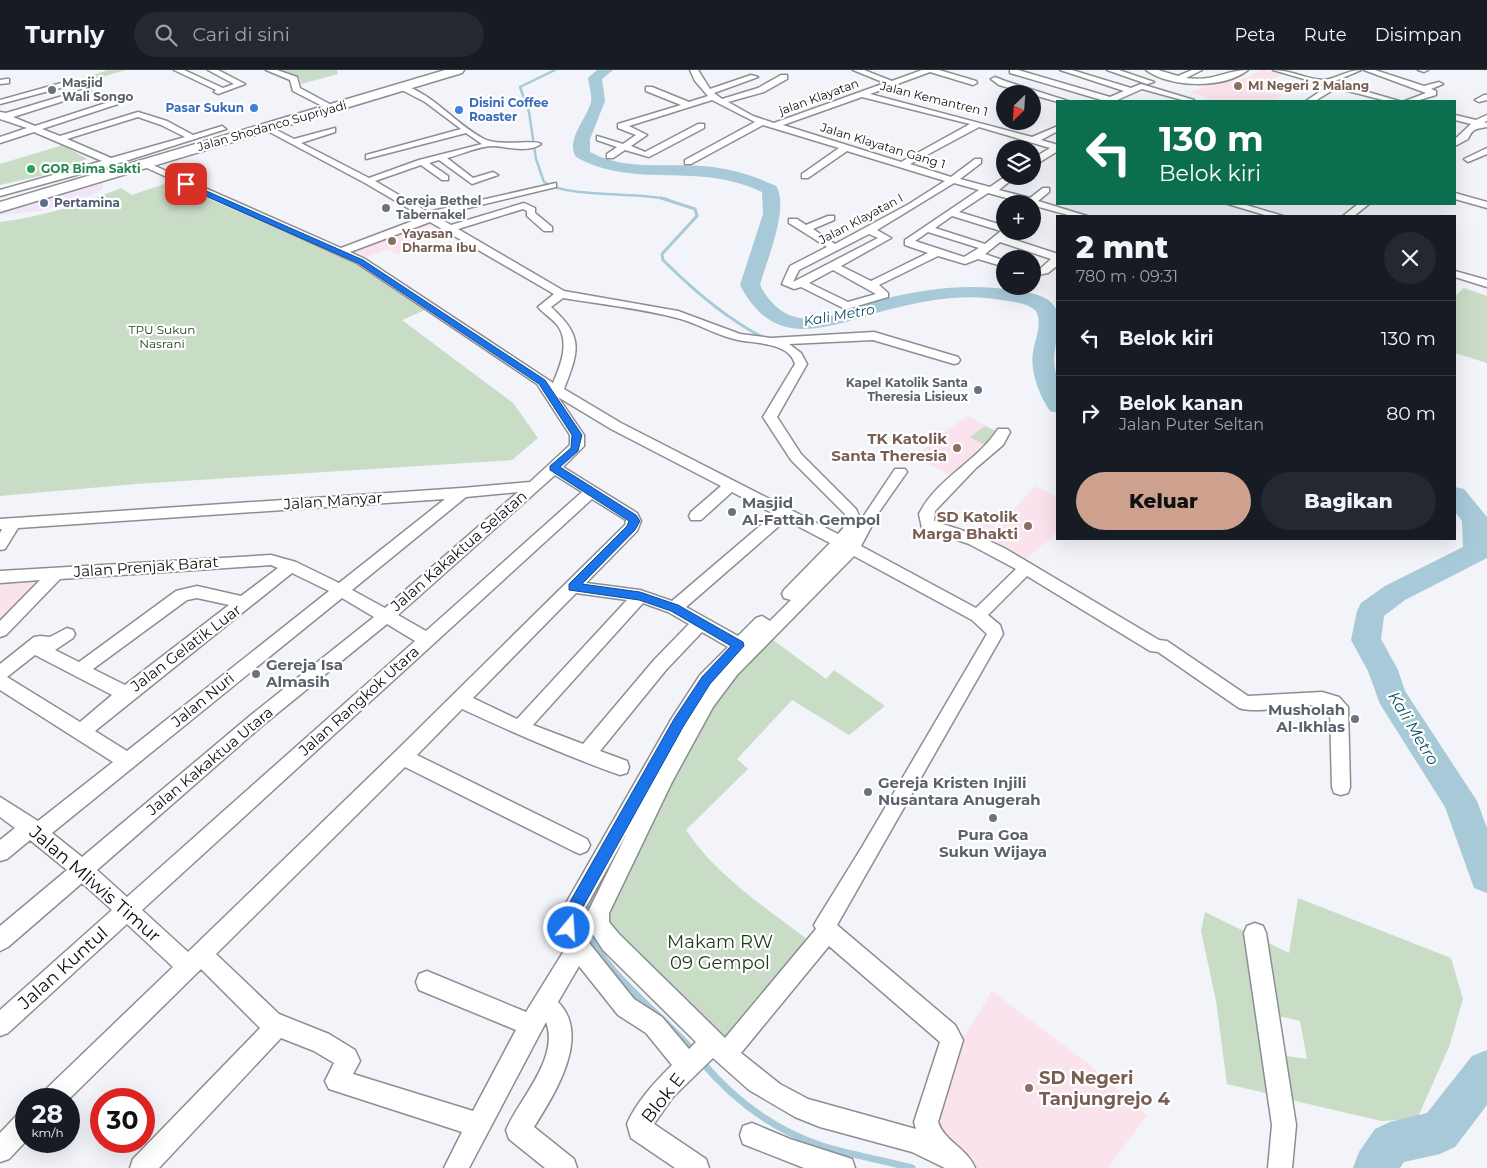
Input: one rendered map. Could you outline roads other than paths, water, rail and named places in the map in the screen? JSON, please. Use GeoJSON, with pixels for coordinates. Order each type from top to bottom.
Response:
{"type":"FeatureCollection","features":[{"type":"Feature","properties":{"kind":"main road","name":"Jalan Shodanco Supriyadi"},"geometry":{"type":"LineString","coordinates":[[0,207],[458,70]]}},
{"type":"Feature","properties":{"kind":"street"},"geometry":{"type":"LineString","coordinates":[[180,73],[198,70]]}},
{"type":"Feature","properties":{"kind":"street"},"geometry":{"type":"LineString","coordinates":[[180,73],[221,91],[241,84],[212,70]]}},
{"type":"Feature","properties":{"kind":"street"},"geometry":{"type":"LineString","coordinates":[[270,70],[294,79],[296,89],[333,108]]}},
{"type":"Feature","properties":{"kind":"street","name":"Jalan Klayatan Gang 1"},"geometry":{"type":"LineString","coordinates":[[694,70],[699,81],[711,95],[762,122],[1006,195]]}},
{"type":"Feature","properties":{"kind":"street"},"geometry":{"type":"LineString","coordinates":[[857,70],[892,83]]}},
{"type":"Feature","properties":{"kind":"street"},"geometry":{"type":"LineString","coordinates":[[930,70],[973,83]]}},
{"type":"Feature","properties":{"kind":"street","name":"jalan Klayatan"},"geometry":{"type":"LineString","coordinates":[[773,126],[930,70]]}},
{"type":"Feature","properties":{"kind":"street"},"geometry":{"type":"LineString","coordinates":[[1061,100],[1002,83],[995,79],[1014,70],[1112,100],[1129,90],[1166,75]]}},
{"type":"Feature","properties":{"kind":"street"},"geometry":{"type":"LineString","coordinates":[[1064,70],[1129,90]]}},
{"type":"Feature","properties":{"kind":"street"},"geometry":{"type":"LineString","coordinates":[[1111,70],[1150,82]]}},
{"type":"Feature","properties":{"kind":"street"},"geometry":{"type":"LineString","coordinates":[[1150,70],[1202,84],[1229,77],[1244,70]]}},
{"type":"Feature","properties":{"kind":"street"},"geometry":{"type":"LineString","coordinates":[[1178,79],[1198,70]]}},
{"type":"Feature","properties":{"kind":"street"},"geometry":{"type":"LineString","coordinates":[[1277,70],[1392,100]]}},
{"type":"Feature","properties":{"kind":"street"},"geometry":{"type":"LineString","coordinates":[[1324,83],[1357,70]]}},
{"type":"Feature","properties":{"kind":"street"},"geometry":{"type":"LineString","coordinates":[[1368,70],[1424,89],[1433,94],[1412,100]]}},
{"type":"Feature","properties":{"kind":"street"},"geometry":{"type":"LineString","coordinates":[[610,156],[643,135],[622,126],[689,105],[754,77]]}},
{"type":"Feature","properties":{"kind":"street"},"geometry":{"type":"LineString","coordinates":[[722,102],[761,90],[784,77]]}},
{"type":"Feature","properties":{"kind":"street"},"geometry":{"type":"LineString","coordinates":[[0,102],[64,84]]}},
{"type":"Feature","properties":{"kind":"street"},"geometry":{"type":"LineString","coordinates":[[1424,89],[1439,84]]}},
{"type":"Feature","properties":{"kind":"street"},"geometry":{"type":"LineString","coordinates":[[1312,100],[1335,85]]}},
{"type":"Feature","properties":{"kind":"street"},"geometry":{"type":"LineString","coordinates":[[1141,86],[1190,100]]}},
{"type":"Feature","properties":{"kind":"street"},"geometry":{"type":"LineString","coordinates":[[403,87],[428,100],[467,130],[491,144],[508,147],[533,145]]}},
{"type":"Feature","properties":{"kind":"street"},"geometry":{"type":"LineString","coordinates":[[649,89],[689,105]]}},
{"type":"Feature","properties":{"kind":"street"},"geometry":{"type":"LineString","coordinates":[[1351,100],[1361,92]]}},
{"type":"Feature","properties":{"kind":"street"},"geometry":{"type":"LineString","coordinates":[[2,116],[88,94],[17,121]]}},
{"type":"Feature","properties":{"kind":"street","name":"Jalan Kemantren 1"},"geometry":{"type":"LineString","coordinates":[[861,94],[996,129]]}},
{"type":"Feature","properties":{"kind":"street"},"geometry":{"type":"LineString","coordinates":[[823,97],[840,101]]}},
{"type":"Feature","properties":{"kind":"street"},"geometry":{"type":"LineString","coordinates":[[0,140],[31,128],[115,102]]}},
{"type":"Feature","properties":{"kind":"street"},"geometry":{"type":"LineString","coordinates":[[58,140],[138,114],[164,123],[191,137]]}},
{"type":"Feature","properties":{"kind":"street"},"geometry":{"type":"LineString","coordinates":[[2,116],[125,169]]}},
{"type":"Feature","properties":{"kind":"street"},"geometry":{"type":"LineString","coordinates":[[1456,117],[1483,124]]}},
{"type":"Feature","properties":{"kind":"street"},"geometry":{"type":"LineString","coordinates":[[1456,142],[1465,138],[1466,131],[1483,124],[1487,117]]}},
{"type":"Feature","properties":{"kind":"street"},"geometry":{"type":"LineString","coordinates":[[688,162],[762,122]]}},
{"type":"Feature","properties":{"kind":"street"},"geometry":{"type":"LineString","coordinates":[[902,165],[978,124]]}},
{"type":"Feature","properties":{"kind":"street"},"geometry":{"type":"LineString","coordinates":[[632,163],[701,126]]}},
{"type":"Feature","properties":{"kind":"street"},"geometry":{"type":"LineString","coordinates":[[0,135],[31,128]]}},
{"type":"Feature","properties":{"kind":"street"},"geometry":{"type":"LineString","coordinates":[[0,193],[222,128]]}},
{"type":"Feature","properties":{"kind":"street"},"geometry":{"type":"LineString","coordinates":[[266,128],[368,181],[561,294],[678,314],[720,332],[771,342],[874,336],[954,360]]}},
{"type":"Feature","properties":{"kind":"street"},"geometry":{"type":"LineString","coordinates":[[1033,140],[1056,129]]}},
{"type":"Feature","properties":{"kind":"street"},"geometry":{"type":"LineString","coordinates":[[295,142],[332,130]]}},
{"type":"Feature","properties":{"kind":"street"},"geometry":{"type":"LineString","coordinates":[[369,157],[467,130]]}},
{"type":"Feature","properties":{"kind":"street","name":"Jalan Kemantren 1"},"geometry":{"type":"LineString","coordinates":[[998,130],[1033,140]]}},
{"type":"Feature","properties":{"kind":"street"},"geometry":{"type":"LineString","coordinates":[[600,138],[646,155]]}},
{"type":"Feature","properties":{"kind":"street","name":"Jalan Kemantren 1"},"geometry":{"type":"LineString","coordinates":[[1041,143],[1056,148]]}},
{"type":"Feature","properties":{"kind":"street"},"geometry":{"type":"LineString","coordinates":[[368,181],[422,162],[491,144]]}},
{"type":"Feature","properties":{"kind":"street"},"geometry":{"type":"LineString","coordinates":[[805,176],[845,148]]}},
{"type":"Feature","properties":{"kind":"street"},"geometry":{"type":"LineString","coordinates":[[1041,158],[1056,149]]}},
{"type":"Feature","properties":{"kind":"street"},"geometry":{"type":"LineString","coordinates":[[1468,159],[1487,151]]}},
{"type":"Feature","properties":{"kind":"street"},"geometry":{"type":"LineString","coordinates":[[440,157],[472,181],[493,175]]}},
{"type":"Feature","properties":{"kind":"street"},"geometry":{"type":"LineString","coordinates":[[953,180],[978,161]]}},
{"type":"Feature","properties":{"kind":"street"},"geometry":{"type":"LineString","coordinates":[[422,162],[445,178]]}},
{"type":"Feature","properties":{"kind":"street"},"geometry":{"type":"LineString","coordinates":[[143,164],[254,216],[361,262],[406,290],[440,316],[542,382],[639,439],[846,545],[978,616],[994,629],[995,634],[954,702],[876,844],[825,925],[828,931],[941,1028],[952,1040],[926,1122],[927,1130],[962,1167]]}},
{"type":"Feature","properties":{"kind":"street","name":"Jalan Klayatan I"},"geometry":{"type":"LineString","coordinates":[[801,283],[794,286],[787,284],[794,268],[907,210],[953,180]]}},
{"type":"Feature","properties":{"kind":"street"},"geometry":{"type":"LineString","coordinates":[[997,185],[951,213],[910,240],[909,243],[965,261],[988,248],[997,240]]}},
{"type":"Feature","properties":{"kind":"street"},"geometry":{"type":"LineString","coordinates":[[340,252],[429,216],[548,186]]}},
{"type":"Feature","properties":{"kind":"street"},"geometry":{"type":"LineString","coordinates":[[1040,195],[1046,190]]}},
{"type":"Feature","properties":{"kind":"street"},"geometry":{"type":"LineString","coordinates":[[1456,196],[1487,205]]}},
{"type":"Feature","properties":{"kind":"street","name":"Jalan Klayatan Gang 1"},"geometry":{"type":"LineString","coordinates":[[1041,204],[1061,206],[1080,215]]}},
{"type":"Feature","properties":{"kind":"street"},"geometry":{"type":"LineString","coordinates":[[1237,205],[1275,215]]}},
{"type":"Feature","properties":{"kind":"street"},"geometry":{"type":"LineString","coordinates":[[1261,211],[1268,205]]}},
{"type":"Feature","properties":{"kind":"street"},"geometry":{"type":"LineString","coordinates":[[1349,215],[1363,205]]}},
{"type":"Feature","properties":{"kind":"street"},"geometry":{"type":"LineString","coordinates":[[449,229],[524,206],[532,210],[530,214],[548,229]]}},
{"type":"Feature","properties":{"kind":"street"},"geometry":{"type":"LineString","coordinates":[[951,213],[996,230]]}},
{"type":"Feature","properties":{"kind":"street"},"geometry":{"type":"LineString","coordinates":[[805,228],[831,218]]}},
{"type":"Feature","properties":{"kind":"street"},"geometry":{"type":"LineString","coordinates":[[793,221],[835,248]]}},
{"type":"Feature","properties":{"kind":"street"},"geometry":{"type":"LineString","coordinates":[[928,229],[988,248]]}},
{"type":"Feature","properties":{"kind":"street"},"geometry":{"type":"LineString","coordinates":[[801,283],[886,238],[869,230]]}},
{"type":"Feature","properties":{"kind":"street"},"geometry":{"type":"LineString","coordinates":[[1019,240],[1056,257]]}},
{"type":"Feature","properties":{"kind":"street"},"geometry":{"type":"LineString","coordinates":[[871,285],[936,253]]}},
{"type":"Feature","properties":{"kind":"street"},"geometry":{"type":"LineString","coordinates":[[977,255],[996,261]]}},
{"type":"Feature","properties":{"kind":"street"},"geometry":{"type":"LineString","coordinates":[[1041,271],[1056,260]]}},
{"type":"Feature","properties":{"kind":"street"},"geometry":{"type":"LineString","coordinates":[[801,283],[845,306],[884,295],[871,285],[833,266]]}},
{"type":"Feature","properties":{"kind":"street"},"geometry":{"type":"LineString","coordinates":[[1456,274],[1487,284]]}},
{"type":"Feature","properties":{"kind":"street"},"geometry":{"type":"LineString","coordinates":[[557,390],[564,372],[569,339],[562,324],[544,307],[561,294]]}},
{"type":"Feature","properties":{"kind":"street"},"geometry":{"type":"LineString","coordinates":[[771,342],[793,351],[800,357],[801,364],[770,413],[770,417],[783,442],[796,459],[851,512],[854,526],[846,545],[731,670],[707,702],[590,902],[572,912],[569,928],[580,946],[626,1007],[654,1025],[705,1055],[749,1077],[774,1095],[804,1109],[920,1143],[937,1150],[962,1167]]}},
{"type":"Feature","properties":{"kind":"street"},"geometry":{"type":"LineString","coordinates":[[533,486],[575,449],[577,435],[542,382]]}},
{"type":"Feature","properties":{"kind":"street"},"geometry":{"type":"LineString","coordinates":[[1003,432],[998,442],[970,465],[928,508],[926,521],[930,526],[974,540],[1027,567],[1156,646],[1161,646],[1245,703],[1290,700],[1331,701],[1337,704],[1339,707],[1341,787]]}},
{"type":"Feature","properties":{"kind":"street"},"geometry":{"type":"LineString","coordinates":[[63,1088],[194,959],[404,758],[632,528],[634,521],[628,515],[554,468]]}},
{"type":"Feature","properties":{"kind":"street"},"geometry":{"type":"LineString","coordinates":[[705,1055],[611,942],[600,926],[590,902],[678,723],[706,680],[738,646],[846,545],[859,540],[872,510],[900,472]]}},
{"type":"Feature","properties":{"kind":"street","name":"Jalan Manyar"},"geometry":{"type":"LineString","coordinates":[[6,524],[462,493],[533,486]]}},
{"type":"Feature","properties":{"kind":"street","name":"Jalan Kakaktua Selatan"},"geometry":{"type":"LineString","coordinates":[[385,616],[533,486]]}},
{"type":"Feature","properties":{"kind":"street"},"geometry":{"type":"LineString","coordinates":[[696,516],[730,486]]}},
{"type":"Feature","properties":{"kind":"street","name":"Jalan Rangkok Utara"},"geometry":{"type":"LineString","coordinates":[[126,912],[592,491]]}},
{"type":"Feature","properties":{"kind":"street","name":"Jalan Nuri"},"geometry":{"type":"LineString","coordinates":[[0,852],[35,830],[127,761],[462,493]]}},
{"type":"Feature","properties":{"kind":"street"},"geometry":{"type":"LineString","coordinates":[[674,608],[784,513]]}},
{"type":"Feature","properties":{"kind":"street"},"geometry":{"type":"LineString","coordinates":[[0,545],[6,524]]}},
{"type":"Feature","properties":{"kind":"street","name":"Jalan Prenjak Barat"},"geometry":{"type":"LineString","coordinates":[[0,578],[270,560],[291,566],[340,590],[427,640]]}},
{"type":"Feature","properties":{"kind":"street","name":"Jalan Gelatik Luar"},"geometry":{"type":"LineString","coordinates":[[82,731],[126,694],[291,566]]}},
{"type":"Feature","properties":{"kind":"street"},"geometry":{"type":"LineString","coordinates":[[978,616],[1027,567]]}},
{"type":"Feature","properties":{"kind":"street"},"geometry":{"type":"LineString","coordinates":[[0,631],[56,573]]}},
{"type":"Feature","properties":{"kind":"street"},"geometry":{"type":"LineString","coordinates":[[572,587],[640,596],[674,608],[738,646]]}},
{"type":"Feature","properties":{"kind":"street"},"geometry":{"type":"LineString","coordinates":[[80,670],[182,595],[197,592],[245,603]]}},
{"type":"Feature","properties":{"kind":"street"},"geometry":{"type":"LineString","coordinates":[[520,728],[640,596]]}},
{"type":"Feature","properties":{"kind":"street","name":"Jalan Kakaktua Utara"},"geometry":{"type":"LineString","coordinates":[[0,940],[257,720],[385,616]]}},
{"type":"Feature","properties":{"kind":"street"},"geometry":{"type":"LineString","coordinates":[[586,754],[660,666],[701,623]]}},
{"type":"Feature","properties":{"kind":"street"},"geometry":{"type":"LineString","coordinates":[[0,673],[42,642],[53,644],[67,634]]}},
{"type":"Feature","properties":{"kind":"street"},"geometry":{"type":"LineString","coordinates":[[34,647],[126,694]]}},
{"type":"Feature","properties":{"kind":"street"},"geometry":{"type":"LineString","coordinates":[[0,681],[127,761]]}},
{"type":"Feature","properties":{"kind":"street"},"geometry":{"type":"LineString","coordinates":[[460,700],[520,728],[620,767]]}},
{"type":"Feature","properties":{"kind":"street"},"geometry":{"type":"LineString","coordinates":[[404,758],[492,804],[580,846]]}},
{"type":"Feature","properties":{"kind":"street","name":"Jalan Mliwis Timur"},"geometry":{"type":"LineString","coordinates":[[0,806],[35,830],[83,869],[126,912],[194,959],[264,1018],[277,1026],[321,1042],[347,1058],[348,1061],[337,1079],[338,1081],[478,1124]]}},
{"type":"Feature","properties":{"kind":"street","name":"Jalan Kuntul"},"geometry":{"type":"LineString","coordinates":[[0,1025],[126,912]]}},
{"type":"Feature","properties":{"kind":"street"},"geometry":{"type":"LineString","coordinates":[[705,1055],[828,931]]}},
{"type":"Feature","properties":{"kind":"street"},"geometry":{"type":"LineString","coordinates":[[1255,933],[1284,1125],[1280,1168]]}},
{"type":"Feature","properties":{"kind":"street"},"geometry":{"type":"LineString","coordinates":[[456,1168],[531,1025],[580,946]]}},
{"type":"Feature","properties":{"kind":"street"},"geometry":{"type":"LineString","coordinates":[[427,982],[531,1025]]}},
{"type":"Feature","properties":{"kind":"street"},"geometry":{"type":"LineString","coordinates":[[544,1004],[553,1010],[560,1030],[558,1052],[546,1086],[518,1130],[565,1168]]}},
{"type":"Feature","properties":{"kind":"street"},"geometry":{"type":"LineString","coordinates":[[142,1168],[277,1026]]}},
{"type":"Feature","properties":{"kind":"street","name":"Blok E"},"geometry":{"type":"LineString","coordinates":[[697,1168],[640,1129],[640,1124],[665,1089],[705,1055]]}},
{"type":"Feature","properties":{"kind":"street"},"geometry":{"type":"LineString","coordinates":[[0,1150],[15,1135]]}},
{"type":"Feature","properties":{"kind":"street"},"geometry":{"type":"LineString","coordinates":[[752,1136],[789,1151],[842,1168]]}},
{"type":"Feature","properties":{"kind":"waterway"},"geometry":{"type":"LineString","coordinates":[[555,70],[520,87],[529,112],[536,159],[544,182],[555,187],[585,193],[662,198]]}},
{"type":"Feature","properties":{"kind":"waterway","name":"Kali Metro"},"geometry":{"type":"LineString","coordinates":[[606,70],[595,78],[598,101],[582,139],[582,154],[607,166],[635,170],[692,170],[722,173],[742,178],[770,190],[772,214],[750,285],[759,300],[770,312],[793,323],[810,324],[826,322],[903,300],[940,294],[978,292],[1031,299],[1042,305],[1048,314],[1049,326],[1043,365],[1056,401]]}},
{"type":"Feature","properties":{"kind":"waterway"},"geometry":{"type":"LineString","coordinates":[[662,198],[667,199]]}},
{"type":"Feature","properties":{"kind":"waterway"},"geometry":{"type":"LineString","coordinates":[[662,198],[695,209],[697,216],[662,254],[663,260],[711,304],[738,323],[766,339]]}},
{"type":"Feature","properties":{"kind":"waterway","name":"Kali Metro"},"geometry":{"type":"LineString","coordinates":[[1456,496],[1475,519],[1477,552],[1395,593],[1371,611],[1366,640],[1383,670],[1391,695],[1460,801],[1487,876]]}},
{"type":"Feature","properties":{"kind":"waterway"},"geometry":{"type":"LineString","coordinates":[[604,874],[583,924],[593,943],[619,977],[695,1053]]}},
{"type":"Feature","properties":{"kind":"waterway"},"geometry":{"type":"LineString","coordinates":[[701,1061],[741,1101],[787,1131],[822,1146],[912,1168]]}},
{"type":"Feature","properties":{"kind":"waterway","name":"Kali Metro"},"geometry":{"type":"LineString","coordinates":[[1375,1168],[1390,1144],[1440,1132],[1487,1071]]}},
{"type":"Feature","properties":{"kind":"place","name":"MI Negeri 2 Malang"},"geometry":{"type":"Point","coordinates":[1238,86]}},
{"type":"Feature","properties":{"kind":"place","name":"Masjid Wali Songo"},"geometry":{"type":"Point","coordinates":[52,90]}},
{"type":"Feature","properties":{"kind":"place","name":"Pasar Sukun"},"geometry":{"type":"Point","coordinates":[254,108]}},
{"type":"Feature","properties":{"kind":"place","name":"Disini Coffee Roaster"},"geometry":{"type":"Point","coordinates":[459,110]}},
{"type":"Feature","properties":{"kind":"place","name":"GOR Bima Sakti"},"geometry":{"type":"Point","coordinates":[31,169]}},
{"type":"Feature","properties":{"kind":"place","name":"Pertamina"},"geometry":{"type":"Point","coordinates":[44,203]}},
{"type":"Feature","properties":{"kind":"place","name":"Gereja Bethel Tabernakel"},"geometry":{"type":"Point","coordinates":[386,208]}},
{"type":"Feature","properties":{"kind":"place","name":"Yayasan Dharma Ibu"},"geometry":{"type":"Point","coordinates":[392,241]}},
{"type":"Feature","properties":{"kind":"place","name":"Kapel Katolik Santa Theresia Lisieux"},"geometry":{"type":"Point","coordinates":[978,390]}},
{"type":"Feature","properties":{"kind":"place","name":"TK Katolik Santa Theresia"},"geometry":{"type":"Point","coordinates":[957,448]}},
{"type":"Feature","properties":{"kind":"place","name":"Masjid Al-Fattah Gempol"},"geometry":{"type":"Point","coordinates":[732,512]}},
{"type":"Feature","properties":{"kind":"place","name":"SD Katolik Marga Bhakti"},"geometry":{"type":"Point","coordinates":[1028,526]}},
{"type":"Feature","properties":{"kind":"place","name":"Gereja Isa Almasih"},"geometry":{"type":"Point","coordinates":[256,674]}},
{"type":"Feature","properties":{"kind":"place","name":"Musholah Al-Ikhlas"},"geometry":{"type":"Point","coordinates":[1355,719]}},
{"type":"Feature","properties":{"kind":"place","name":"Gereja Kristen Injili Nusantara Anugerah"},"geometry":{"type":"Point","coordinates":[868,792]}},
{"type":"Feature","properties":{"kind":"place","name":"Pura Goa Sukun Wijaya"},"geometry":{"type":"Point","coordinates":[993,818]}},
{"type":"Feature","properties":{"kind":"place","name":"SD Negeri Tanjungrejo 4"},"geometry":{"type":"Point","coordinates":[1029,1088]}},
{"type":"Feature","properties":{"kind":"park label","name":"TPU Sukun Nasrani"},"geometry":{"type":"Point","coordinates":[162,337]}},
{"type":"Feature","properties":{"kind":"park label","name":"Makam RW 09 Gempol"},"geometry":{"type":"Point","coordinates":[720,952]}}]}
